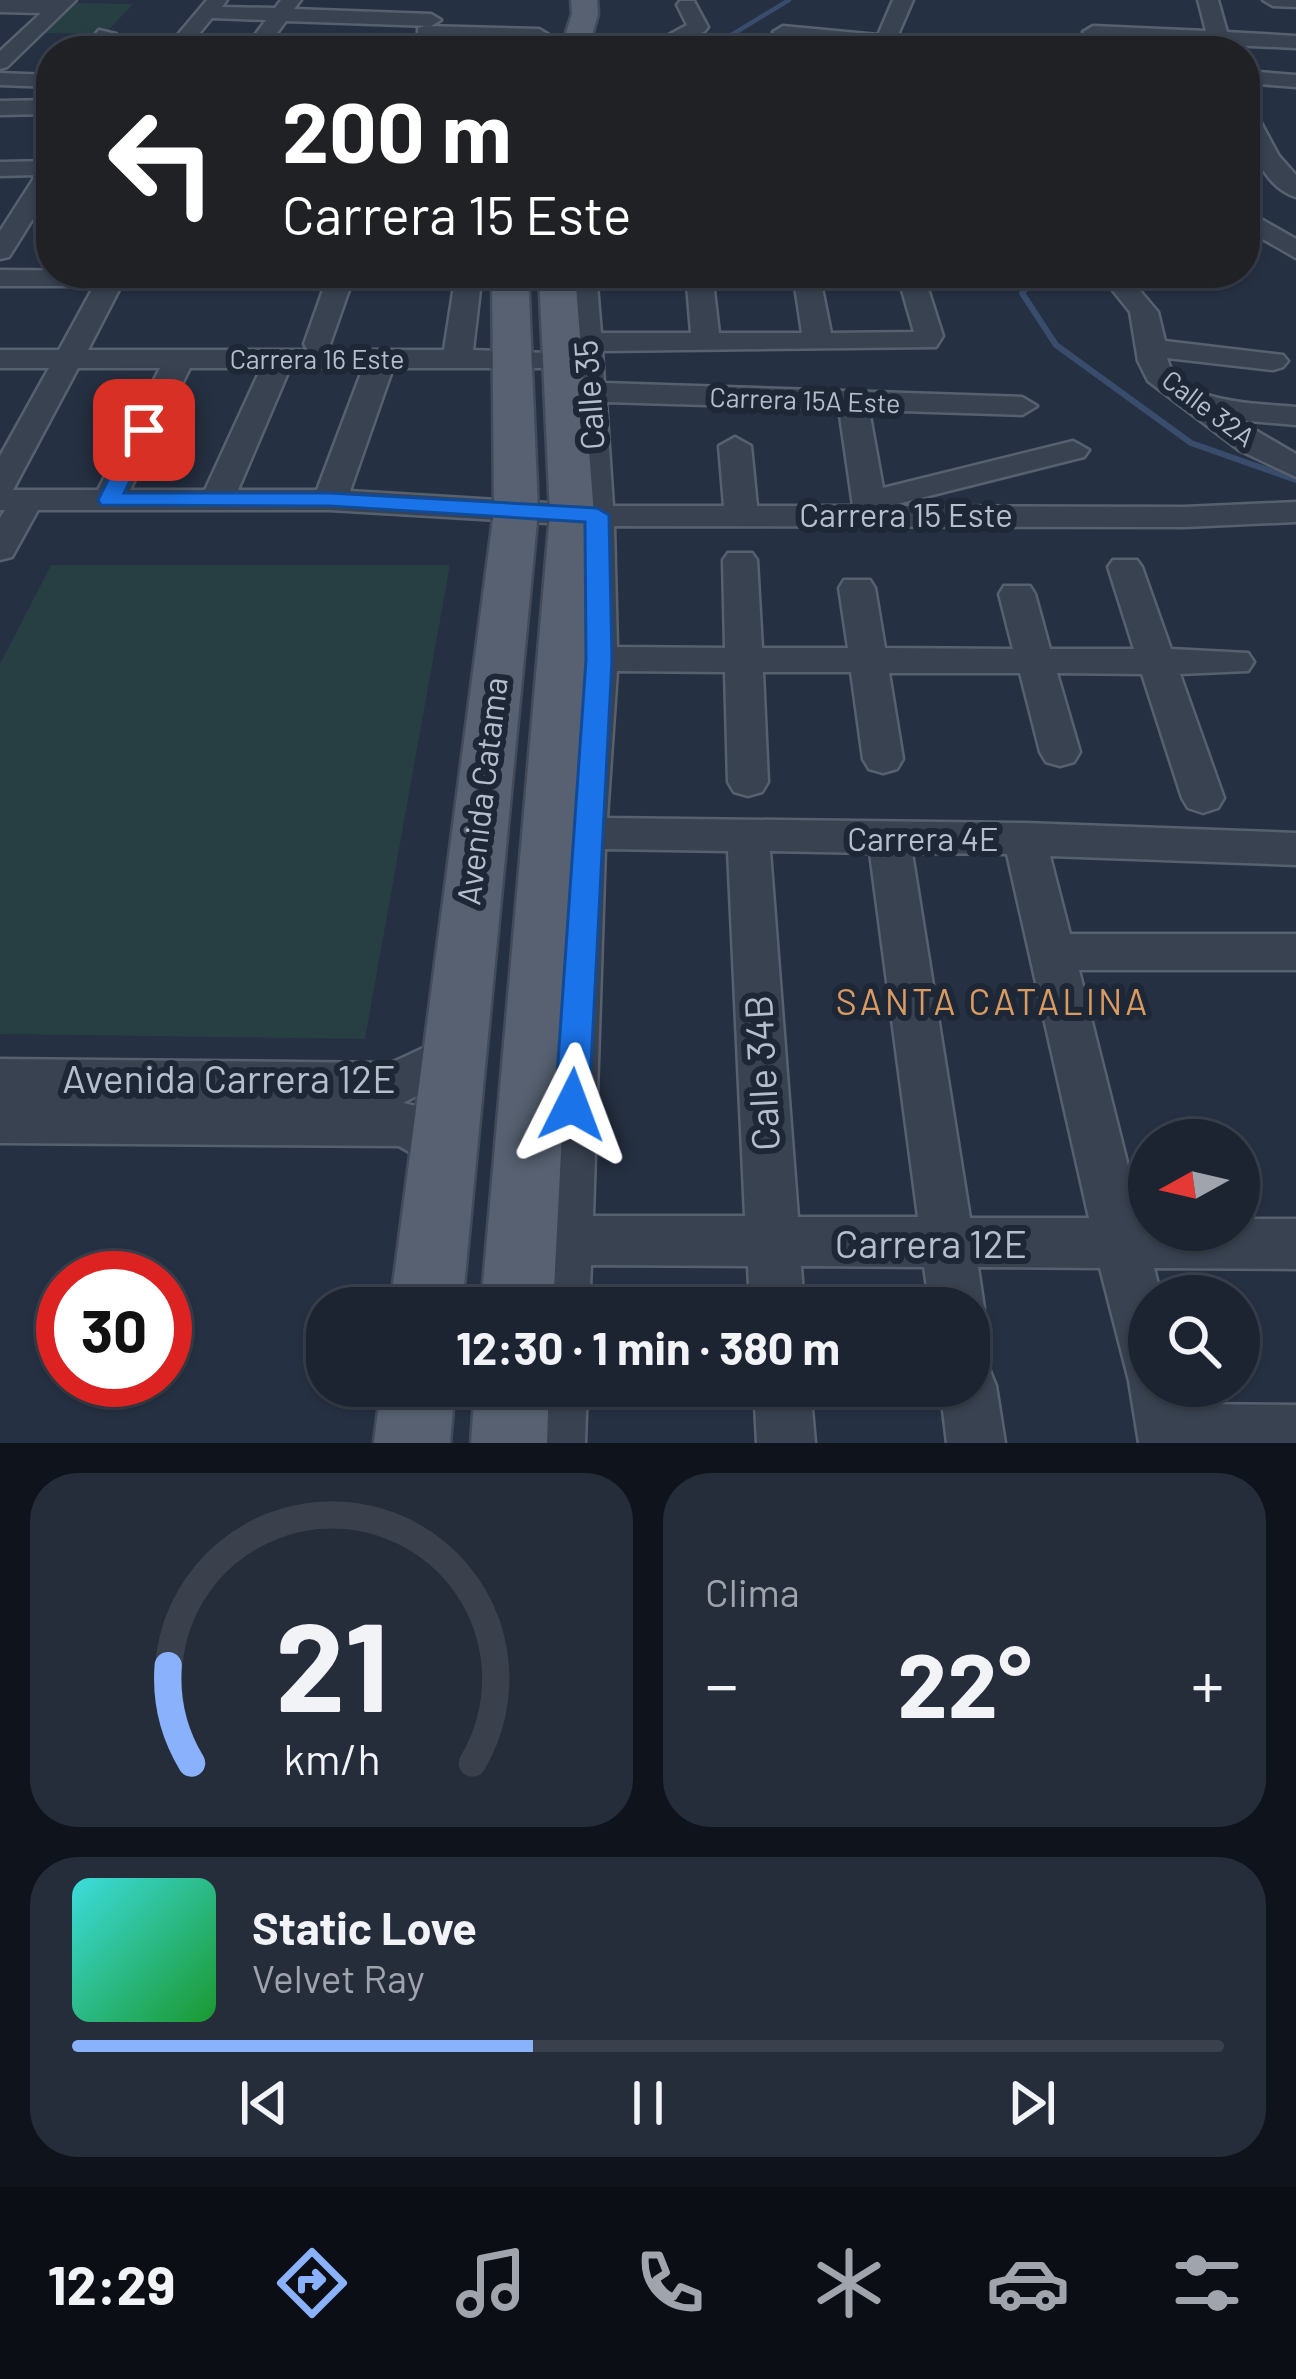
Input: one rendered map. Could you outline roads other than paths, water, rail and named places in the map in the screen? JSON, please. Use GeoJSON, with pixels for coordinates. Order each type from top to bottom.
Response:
{"type":"FeatureCollection","features":[{"type":"Feature","properties":{"kind":"main road"},"geometry":{"type":"LineString","coordinates":[[577,36],[584,0]]}},
{"type":"Feature","properties":{"kind":"main road","name":"Avenida Catama"},"geometry":{"type":"LineString","coordinates":[[513,288],[529,355],[584,515],[581,659],[567,834],[519,1287]]}},
{"type":"Feature","properties":{"kind":"main road","name":"Avenida Catama"},"geometry":{"type":"LineString","coordinates":[[428,1287],[516,511],[529,355],[552,288]]}},
{"type":"Feature","properties":{"kind":"main road"},"geometry":{"type":"LineString","coordinates":[[412,1443],[416,1407]]}},
{"type":"Feature","properties":{"kind":"main road"},"geometry":{"type":"LineString","coordinates":[[509,1443],[511,1407]]}},
{"type":"Feature","properties":{"kind":"street"},"geometry":{"type":"LineString","coordinates":[[887,36],[903,0]]}},
{"type":"Feature","properties":{"kind":"street"},"geometry":{"type":"LineString","coordinates":[[1208,0],[1218,36]]}},
{"type":"Feature","properties":{"kind":"street"},"geometry":{"type":"LineString","coordinates":[[1273,0],[1296,1]]}},
{"type":"Feature","properties":{"kind":"street"},"geometry":{"type":"LineString","coordinates":[[0,6],[62,4]]}},
{"type":"Feature","properties":{"kind":"street"},"geometry":{"type":"LineString","coordinates":[[2,77],[62,4]]}},
{"type":"Feature","properties":{"kind":"street"},"geometry":{"type":"LineString","coordinates":[[680,36],[698,27],[687,5]]}},
{"type":"Feature","properties":{"kind":"street"},"geometry":{"type":"LineString","coordinates":[[187,36],[213,6],[286,7],[492,36]]}},
{"type":"Feature","properties":{"kind":"street"},"geometry":{"type":"LineString","coordinates":[[265,36],[286,7]]}},
{"type":"Feature","properties":{"kind":"street"},"geometry":{"type":"LineString","coordinates":[[539,36],[548,8]]}},
{"type":"Feature","properties":{"kind":"street"},"geometry":{"type":"LineString","coordinates":[[782,32],[811,36]]}},
{"type":"Feature","properties":{"kind":"street"},"geometry":{"type":"LineString","coordinates":[[1090,33],[1123,36]]}},
{"type":"Feature","properties":{"kind":"street"},"geometry":{"type":"LineString","coordinates":[[1260,44],[1296,43]]}},
{"type":"Feature","properties":{"kind":"street"},"geometry":{"type":"LineString","coordinates":[[2,77],[36,80]]}},
{"type":"Feature","properties":{"kind":"street"},"geometry":{"type":"LineString","coordinates":[[1260,78],[1296,82]]}},
{"type":"Feature","properties":{"kind":"street"},"geometry":{"type":"LineString","coordinates":[[0,108],[36,107]]}},
{"type":"Feature","properties":{"kind":"street"},"geometry":{"type":"LineString","coordinates":[[1260,145],[1296,190]]}},
{"type":"Feature","properties":{"kind":"street"},"geometry":{"type":"LineString","coordinates":[[0,169],[36,170]]}},
{"type":"Feature","properties":{"kind":"street"},"geometry":{"type":"LineString","coordinates":[[0,251],[9,220],[36,188]]}},
{"type":"Feature","properties":{"kind":"street"},"geometry":{"type":"LineString","coordinates":[[1262,192],[1296,190]]}},
{"type":"Feature","properties":{"kind":"street"},"geometry":{"type":"LineString","coordinates":[[1260,227],[1296,250]]}},
{"type":"Feature","properties":{"kind":"street"},"geometry":{"type":"LineString","coordinates":[[0,278],[36,277]]}},
{"type":"Feature","properties":{"kind":"street"},"geometry":{"type":"LineString","coordinates":[[0,550],[8,495],[73,350],[107,288]]}},
{"type":"Feature","properties":{"kind":"street"},"geometry":{"type":"LineString","coordinates":[[318,344],[337,288]]}},
{"type":"Feature","properties":{"kind":"street"},"geometry":{"type":"LineString","coordinates":[[480,288],[529,355]]}},
{"type":"Feature","properties":{"kind":"street","name":"Calle 35"},"geometry":{"type":"LineString","coordinates":[[529,355],[573,288]]}},
{"type":"Feature","properties":{"kind":"street"},"geometry":{"type":"LineString","coordinates":[[701,288],[706,341]]}},
{"type":"Feature","properties":{"kind":"street"},"geometry":{"type":"LineString","coordinates":[[809,288],[818,342]]}},
{"type":"Feature","properties":{"kind":"street","name":"Carrera 16 Este"},"geometry":{"type":"LineString","coordinates":[[0,343],[179,360],[381,360],[529,355],[706,341],[916,343],[929,336],[915,288]]}},
{"type":"Feature","properties":{"kind":"street","name":"Calle 32A"},"geometry":{"type":"LineString","coordinates":[[1119,288],[1148,319],[1151,363],[1158,375],[1250,443],[1296,467]]}},
{"type":"Feature","properties":{"kind":"street","name":"Carrera 16 Este"},"geometry":{"type":"LineString","coordinates":[[0,359],[73,350],[318,344],[529,355]]}},
{"type":"Feature","properties":{"kind":"street"},"geometry":{"type":"LineString","coordinates":[[1150,348],[1273,361]]}},
{"type":"Feature","properties":{"kind":"street","name":"Carrera 15A Este"},"geometry":{"type":"LineString","coordinates":[[529,355],[853,404],[1022,406]]}},
{"type":"Feature","properties":{"kind":"street"},"geometry":{"type":"LineString","coordinates":[[109,500],[179,360]]}},
{"type":"Feature","properties":{"kind":"street"},"geometry":{"type":"LineString","coordinates":[[217,500],[279,360]]}},
{"type":"Feature","properties":{"kind":"street"},"geometry":{"type":"LineString","coordinates":[[330,500],[381,360]]}},
{"type":"Feature","properties":{"kind":"street"},"geometry":{"type":"LineString","coordinates":[[853,404],[871,508],[1072,450]]}},
{"type":"Feature","properties":{"kind":"street"},"geometry":{"type":"LineString","coordinates":[[1202,407],[1296,416]]}},
{"type":"Feature","properties":{"kind":"street"},"geometry":{"type":"LineString","coordinates":[[735,446],[741,514]]}},
{"type":"Feature","properties":{"kind":"street","name":"Carrera 15 Este"},"geometry":{"type":"LineString","coordinates":[[8,495],[330,500],[584,515],[871,508],[1296,512]]}},
{"type":"Feature","properties":{"kind":"street"},"geometry":{"type":"LineString","coordinates":[[740,560],[748,782]]}},
{"type":"Feature","properties":{"kind":"street"},"geometry":{"type":"LineString","coordinates":[[1125,567],[1203,798]]}},
{"type":"Feature","properties":{"kind":"street"},"geometry":{"type":"LineString","coordinates":[[857,588],[883,759]]}},
{"type":"Feature","properties":{"kind":"street"},"geometry":{"type":"LineString","coordinates":[[1017,594],[1060,752]]}},
{"type":"Feature","properties":{"kind":"street"},"geometry":{"type":"LineString","coordinates":[[581,659],[1235,662]]}},
{"type":"Feature","properties":{"kind":"street"},"geometry":{"type":"LineString","coordinates":[[563,1287],[567,834]]}},
{"type":"Feature","properties":{"kind":"street","name":"Carrera 4E"},"geometry":{"type":"LineString","coordinates":[[567,834],[1025,839],[1296,849]]}},
{"type":"Feature","properties":{"kind":"street","name":"Calle 34B"},"geometry":{"type":"LineString","coordinates":[[748,838],[775,1287]]}},
{"type":"Feature","properties":{"kind":"street"},"geometry":{"type":"LineString","coordinates":[[889,839],[954,1287]]}},
{"type":"Feature","properties":{"kind":"street"},"geometry":{"type":"LineString","coordinates":[[1025,839],[1128,1275]]}},
{"type":"Feature","properties":{"kind":"street"},"geometry":{"type":"LineString","coordinates":[[1053,952],[1296,952]]}},
{"type":"Feature","properties":{"kind":"street","name":"Avenida Carrera 12E"},"geometry":{"type":"LineString","coordinates":[[0,1080],[398,1084],[451,1055]]}},
{"type":"Feature","properties":{"kind":"street","name":"Avenida Carrera 12E"},"geometry":{"type":"LineString","coordinates":[[0,1121],[372,1123],[409,1126],[441,1149]]}},
{"type":"Feature","properties":{"kind":"street","name":"Carrera 12E"},"geometry":{"type":"LineString","coordinates":[[566,1240],[1296,1244]]}},
{"type":"Feature","properties":{"kind":"street"},"geometry":{"type":"LineString","coordinates":[[556,1443],[558,1407]]}},
{"type":"Feature","properties":{"kind":"street"},"geometry":{"type":"LineString","coordinates":[[783,1407],[786,1443]]}},
{"type":"Feature","properties":{"kind":"street"},"geometry":{"type":"LineString","coordinates":[[971,1407],[976,1443]]}},
{"type":"Feature","properties":{"kind":"street"},"geometry":{"type":"LineString","coordinates":[[1163,1421],[1296,1433]]}},
{"type":"Feature","properties":{"kind":"waterway"},"geometry":{"type":"LineString","coordinates":[[730,36],[789,0]]}},
{"type":"Feature","properties":{"kind":"waterway"},"geometry":{"type":"LineString","coordinates":[[1027,288],[1022,293],[1056,345],[1191,443],[1296,480]]}},
{"type":"Feature","properties":{"kind":"district","name":"SANTA CATALINA"},"geometry":{"type":"Point","coordinates":[993,1002]}}]}
